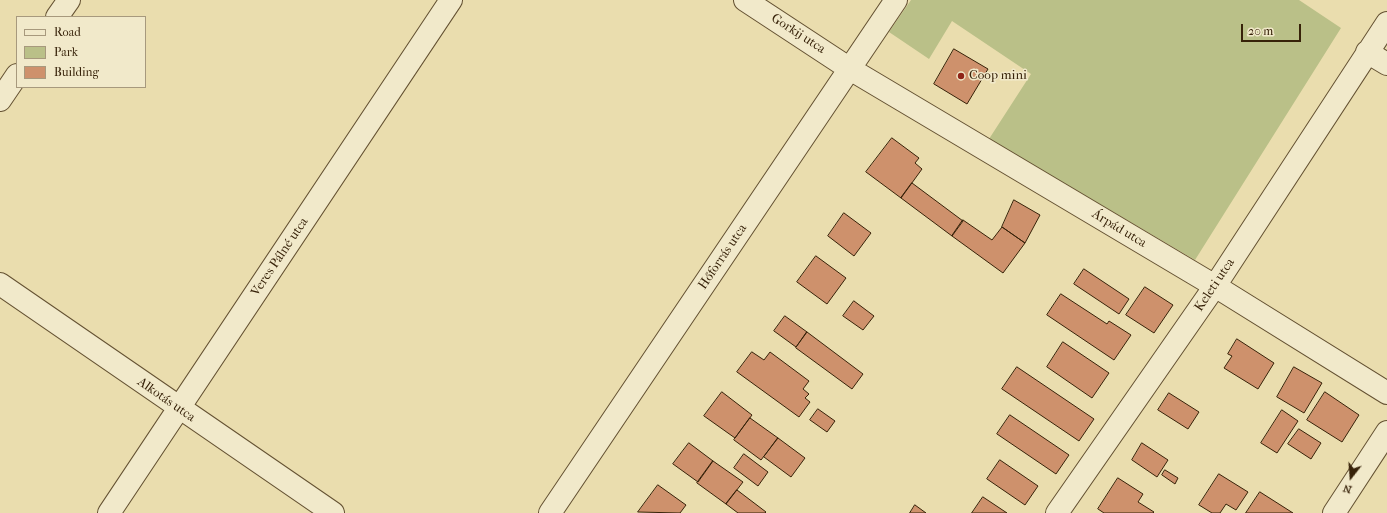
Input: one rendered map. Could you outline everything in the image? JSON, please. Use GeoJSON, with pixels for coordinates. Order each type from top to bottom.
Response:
{"type":"FeatureCollection","features":[{"type":"Feature","properties":{"kind":"street"},"geometry":{"type":"LineString","coordinates":[[58,16],[69,0]]}},
{"type":"Feature","properties":{"kind":"street","name":"Veres Pálné utca"},"geometry":{"type":"LineString","coordinates":[[109,513],[451,0]]}},
{"type":"Feature","properties":{"kind":"street","name":"Gorkij utca"},"geometry":{"type":"LineString","coordinates":[[746,0],[850,69]]}},
{"type":"Feature","properties":{"kind":"street","name":"Hőforrás utca"},"geometry":{"type":"LineString","coordinates":[[550,513],[896,0]]}},
{"type":"Feature","properties":{"kind":"street","name":"Keleti utca"},"geometry":{"type":"LineString","coordinates":[[1057,513],[1215,286],[1387,23]]}},
{"type":"Feature","properties":{"kind":"street"},"geometry":{"type":"LineString","coordinates":[[1367,52],[1387,64]]}},
{"type":"Feature","properties":{"kind":"street","name":"Árpád utca"},"geometry":{"type":"LineString","coordinates":[[850,69],[1215,286],[1387,393]]}},
{"type":"Feature","properties":{"kind":"street"},"geometry":{"type":"LineString","coordinates":[[0,100],[16,76]]}},
{"type":"Feature","properties":{"kind":"street","name":"Alkotás utca"},"geometry":{"type":"LineString","coordinates":[[0,284],[179,409],[333,513]]}},
{"type":"Feature","properties":{"kind":"street"},"geometry":{"type":"LineString","coordinates":[[1334,513],[1387,432]]}},
{"type":"Feature","properties":{"kind":"green space"},"geometry":{"type":"Polygon","coordinates":[[[911,0],[1299,0],[1341,28],[1195,260],[989,139],[1031,74],[952,21],[929,59],[889,32],[911,0]]]}},
{"type":"Feature","properties":{"kind":"building","name":"Coop mini"},"geometry":{"type":"Polygon","coordinates":[[[954,49],[988,69],[967,104],[934,84],[954,49]]]}},
{"type":"Feature","properties":{"kind":"building"},"geometry":{"type":"Polygon","coordinates":[[[892,138],[919,158],[915,163],[922,169],[901,198],[866,172],[892,138]]]}},
{"type":"Feature","properties":{"kind":"building"},"geometry":{"type":"Polygon","coordinates":[[[912,183],[963,221],[952,236],[901,198],[912,183]]]}},
{"type":"Feature","properties":{"kind":"building"},"geometry":{"type":"Polygon","coordinates":[[[1014,200],[1040,215],[1025,243],[1002,227],[1014,200]]]}},
{"type":"Feature","properties":{"kind":"building"},"geometry":{"type":"Polygon","coordinates":[[[844,213],[871,233],[854,256],[828,236],[844,213]]]}},
{"type":"Feature","properties":{"kind":"building"},"geometry":{"type":"Polygon","coordinates":[[[963,220],[992,240],[1002,227],[1025,243],[1003,273],[952,236],[963,220]]]}},
{"type":"Feature","properties":{"kind":"building"},"geometry":{"type":"Polygon","coordinates":[[[816,256],[846,278],[827,304],[797,282],[816,256]]]}},
{"type":"Feature","properties":{"kind":"building"},"geometry":{"type":"Polygon","coordinates":[[[1084,269],[1129,299],[1119,314],[1074,284],[1084,269]]]}},
{"type":"Feature","properties":{"kind":"building"},"geometry":{"type":"Polygon","coordinates":[[[1145,287],[1173,305],[1154,333],[1126,315],[1145,287]]]}},
{"type":"Feature","properties":{"kind":"building"},"geometry":{"type":"Polygon","coordinates":[[[1061,294],[1107,324],[1109,321],[1131,335],[1114,360],[1047,315],[1061,294]]]}},
{"type":"Feature","properties":{"kind":"building"},"geometry":{"type":"Polygon","coordinates":[[[854,301],[874,316],[863,330],[843,316],[854,301]]]}},
{"type":"Feature","properties":{"kind":"building"},"geometry":{"type":"Polygon","coordinates":[[[785,316],[807,332],[796,347],[774,331],[785,316]]]}},
{"type":"Feature","properties":{"kind":"building"},"geometry":{"type":"Polygon","coordinates":[[[807,332],[863,374],[852,389],[796,348],[807,332]]]}},
{"type":"Feature","properties":{"kind":"building"},"geometry":{"type":"Polygon","coordinates":[[[1237,339],[1274,363],[1258,389],[1224,368],[1232,356],[1228,354],[1237,339]]]}},
{"type":"Feature","properties":{"kind":"building"},"geometry":{"type":"Polygon","coordinates":[[[1063,342],[1109,373],[1092,398],[1047,367],[1063,342]]]}},
{"type":"Feature","properties":{"kind":"building"},"geometry":{"type":"Polygon","coordinates":[[[752,352],[764,360],[770,352],[809,381],[803,389],[809,394],[805,398],[810,402],[799,417],[737,372],[752,352]]]}},
{"type":"Feature","properties":{"kind":"building"},"geometry":{"type":"Polygon","coordinates":[[[1017,367],[1094,419],[1079,441],[1002,389],[1017,367]]]}},
{"type":"Feature","properties":{"kind":"building"},"geometry":{"type":"Polygon","coordinates":[[[1294,367],[1322,383],[1304,413],[1277,397],[1294,367]]]}},
{"type":"Feature","properties":{"kind":"building"},"geometry":{"type":"Polygon","coordinates":[[[722,392],[752,415],[735,438],[704,416],[722,392]]]}},
{"type":"Feature","properties":{"kind":"building"},"geometry":{"type":"Polygon","coordinates":[[[1325,392],[1359,415],[1342,442],[1307,420],[1325,392]]]}},
{"type":"Feature","properties":{"kind":"building"},"geometry":{"type":"Polygon","coordinates":[[[1169,393],[1199,412],[1188,429],[1158,410],[1169,393]]]}},
{"type":"Feature","properties":{"kind":"building"},"geometry":{"type":"Polygon","coordinates":[[[818,409],[835,421],[827,432],[810,420],[818,409]]]}},
{"type":"Feature","properties":{"kind":"building"},"geometry":{"type":"Polygon","coordinates":[[[1282,410],[1298,421],[1277,453],[1261,443],[1282,410]]]}},
{"type":"Feature","properties":{"kind":"building"},"geometry":{"type":"Polygon","coordinates":[[[1010,415],[1069,455],[1056,474],[997,434],[1010,415]]]}},
{"type":"Feature","properties":{"kind":"building"},"geometry":{"type":"Polygon","coordinates":[[[750,418],[778,438],[761,460],[734,440],[750,418]]]}},
{"type":"Feature","properties":{"kind":"building"},"geometry":{"type":"Polygon","coordinates":[[[1299,429],[1321,443],[1311,459],[1288,444],[1299,429]]]}},
{"type":"Feature","properties":{"kind":"building"},"geometry":{"type":"Polygon","coordinates":[[[778,438],[805,458],[791,477],[764,457],[778,438]]]}},
{"type":"Feature","properties":{"kind":"building"},"geometry":{"type":"Polygon","coordinates":[[[689,443],[713,461],[698,482],[673,464],[689,443]]]}},
{"type":"Feature","properties":{"kind":"building"},"geometry":{"type":"Polygon","coordinates":[[[1142,443],[1168,460],[1157,477],[1132,460],[1142,443]]]}},
{"type":"Feature","properties":{"kind":"building"},"geometry":{"type":"Polygon","coordinates":[[[744,454],[768,472],[758,486],[734,468],[744,454]]]}},
{"type":"Feature","properties":{"kind":"building"},"geometry":{"type":"Polygon","coordinates":[[[1000,460],[1038,486],[1025,505],[987,479],[1000,460]]]}},
{"type":"Feature","properties":{"kind":"building"},"geometry":{"type":"Polygon","coordinates":[[[713,461],[743,482],[726,504],[697,483],[713,461]]]}},
{"type":"Feature","properties":{"kind":"building"},"geometry":{"type":"Polygon","coordinates":[[[1165,470],[1178,478],[1175,484],[1162,475],[1165,470]]]}},
{"type":"Feature","properties":{"kind":"building"},"geometry":{"type":"Polygon","coordinates":[[[1219,474],[1248,492],[1236,510],[1226,504],[1220,513],[1212,513],[1199,505],[1219,474]]]}},
{"type":"Feature","properties":{"kind":"building"},"geometry":{"type":"Polygon","coordinates":[[[1118,478],[1143,494],[1138,502],[1154,512],[1104,513],[1098,509],[1118,478]]]}},
{"type":"Feature","properties":{"kind":"building"},"geometry":{"type":"Polygon","coordinates":[[[658,485],[686,505],[680,513],[638,512],[658,485]]]}},
{"type":"Feature","properties":{"kind":"building"},"geometry":{"type":"Polygon","coordinates":[[[737,490],[766,512],[738,513],[726,504],[737,490]]]}},
{"type":"Feature","properties":{"kind":"building"},"geometry":{"type":"Polygon","coordinates":[[[1260,492],[1293,513],[1246,513],[1260,492]]]}},
{"type":"Feature","properties":{"kind":"building"},"geometry":{"type":"Polygon","coordinates":[[[983,497],[1007,513],[972,513],[983,497]]]}},
{"type":"Feature","properties":{"kind":"building"},"geometry":{"type":"Polygon","coordinates":[[[915,505],[926,513],[910,513],[915,505]]]}},
{"type":"Feature","properties":{"kind":"place","name":"Coop mini"},"geometry":{"type":"Point","coordinates":[961,76]}}]}
